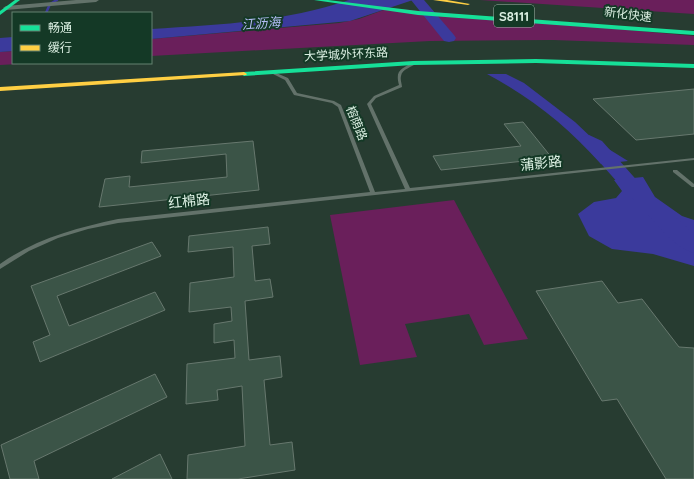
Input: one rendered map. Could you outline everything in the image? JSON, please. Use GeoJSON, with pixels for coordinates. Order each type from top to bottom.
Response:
{"type":"FeatureCollection","features":[{"type":"Feature","properties":{"kind":"main road"},"geometry":{"type":"LineString","coordinates":[[4,7],[18,0]]}},
{"type":"Feature","properties":{"kind":"main road"},"geometry":{"type":"LineString","coordinates":[[316,0],[511,21],[661,26]]}},
{"type":"Feature","properties":{"kind":"main road","name":"新化快速"},"geometry":{"type":"LineString","coordinates":[[367,0],[617,24],[661,26],[694,24]]}},
{"type":"Feature","properties":{"kind":"main road"},"geometry":{"type":"LineString","coordinates":[[431,1],[479,6]]}},
{"type":"Feature","properties":{"kind":"main road","name":"新化快速"},"geometry":{"type":"LineString","coordinates":[[505,10],[661,26],[694,33]]}},
{"type":"Feature","properties":{"kind":"main road"},"geometry":{"type":"LineString","coordinates":[[629,19],[661,26]]}},
{"type":"Feature","properties":{"kind":"main road"},"geometry":{"type":"LineString","coordinates":[[524,52],[553,52]]}},
{"type":"Feature","properties":{"kind":"main road"},"geometry":{"type":"LineString","coordinates":[[679,56],[694,57]]}},
{"type":"Feature","properties":{"kind":"main road","name":"大学城外环东路"},"geometry":{"type":"LineString","coordinates":[[0,89],[270,71],[418,63],[558,61],[694,66]]}},
{"type":"Feature","properties":{"kind":"street"},"geometry":{"type":"LineString","coordinates":[[4,7],[96,0]]}},
{"type":"Feature","properties":{"kind":"lane","name":"榕荫路"},"geometry":{"type":"LineString","coordinates":[[408,190],[369,105],[373,99],[401,86],[398,77],[401,72],[407,67],[418,63]]}},
{"type":"Feature","properties":{"kind":"lane","name":"榕荫路"},"geometry":{"type":"LineString","coordinates":[[270,71],[287,79],[293,93],[304,97],[333,102],[340,106],[373,193]]}},
{"type":"Feature","properties":{"kind":"lane","name":"蒲影路"},"geometry":{"type":"LineString","coordinates":[[391,192],[694,159]]}},
{"type":"Feature","properties":{"kind":"lane"},"geometry":{"type":"LineString","coordinates":[[675,171],[694,186]]}},
{"type":"Feature","properties":{"kind":"lane","name":"红棉路"},"geometry":{"type":"LineString","coordinates":[[0,267],[21,253],[51,239],[106,223],[391,192]]}},
{"type":"Feature","properties":{"kind":"shaded area"},"geometry":{"type":"Polygon","coordinates":[[[480,0],[694,0],[694,14],[480,0]]]}},
{"type":"Feature","properties":{"kind":"shaded area"},"geometry":{"type":"Polygon","coordinates":[[[389,8],[694,36],[694,45],[553,40],[430,41],[152,56],[152,39],[339,23],[359,19],[389,8]]]}},
{"type":"Feature","properties":{"kind":"shaded area"},"geometry":{"type":"Polygon","coordinates":[[[12,51],[12,64],[19,64],[0,65],[0,52],[12,51]]]}},
{"type":"Feature","properties":{"kind":"shaded area"},"geometry":{"type":"Polygon","coordinates":[[[454,200],[528,339],[484,345],[469,314],[405,324],[417,357],[360,365],[330,215],[454,200]]]}},
{"type":"Feature","properties":{"kind":"water","name":"江沥海"},"geometry":{"type":"Polygon","coordinates":[[[349,0],[413,0],[350,21],[152,39],[152,29],[226,24],[275,18],[349,0]]]}},
{"type":"Feature","properties":{"kind":"water"},"geometry":{"type":"Polygon","coordinates":[[[12,37],[12,51],[0,52],[0,38],[12,37]]]}},
{"type":"Feature","properties":{"kind":"water"},"geometry":{"type":"Polygon","coordinates":[[[487,74],[506,74],[524,83],[575,122],[594,140],[628,161],[601,164],[562,125],[534,103],[487,74]]]}},
{"type":"Feature","properties":{"kind":"water"},"geometry":{"type":"Polygon","coordinates":[[[643,177],[655,197],[682,216],[694,220],[694,266],[653,254],[612,249],[589,236],[578,214],[594,202],[616,198],[622,191],[614,180],[643,177]]]}},
{"type":"Feature","properties":{"kind":"building"},"geometry":{"type":"Polygon","coordinates":[[[694,89],[694,134],[636,140],[593,99],[694,89]]]}},
{"type":"Feature","properties":{"kind":"building"},"geometry":{"type":"Polygon","coordinates":[[[523,122],[552,158],[441,170],[433,156],[521,146],[504,124],[523,122]]]}},
{"type":"Feature","properties":{"kind":"building"},"geometry":{"type":"Polygon","coordinates":[[[253,141],[259,190],[99,207],[105,179],[130,176],[129,187],[227,177],[226,154],[141,163],[142,151],[253,141]]]}},
{"type":"Feature","properties":{"kind":"building"},"geometry":{"type":"Polygon","coordinates":[[[268,227],[270,244],[252,246],[255,281],[270,279],[273,297],[245,301],[249,360],[280,356],[282,377],[264,380],[270,445],[292,442],[295,470],[238,479],[187,479],[188,455],[245,446],[242,386],[217,390],[218,400],[186,404],[187,364],[235,358],[234,340],[214,343],[214,324],[232,321],[231,307],[189,312],[190,283],[234,277],[233,247],[188,252],[189,236],[268,227]]]}},
{"type":"Feature","properties":{"kind":"building"},"geometry":{"type":"Polygon","coordinates":[[[152,242],[161,256],[57,296],[69,326],[155,292],[165,310],[40,362],[33,342],[50,335],[31,286],[152,242]]]}},
{"type":"Feature","properties":{"kind":"building"},"geometry":{"type":"Polygon","coordinates":[[[602,281],[618,303],[642,299],[679,347],[694,348],[694,479],[666,479],[617,399],[602,401],[536,291],[602,281]]]}},
{"type":"Feature","properties":{"kind":"building"},"geometry":{"type":"Polygon","coordinates":[[[155,374],[167,397],[34,461],[39,479],[10,479],[1,445],[155,374]]]}},
{"type":"Feature","properties":{"kind":"building"},"geometry":{"type":"Polygon","coordinates":[[[160,454],[172,479],[112,479],[160,454]]]}},
{"type":"Feature","properties":{"kind":"waterway"},"geometry":{"type":"LineString","coordinates":[[46,12],[50,4],[57,0]]}},
{"type":"Feature","properties":{"kind":"waterway"},"geometry":{"type":"LineString","coordinates":[[417,0],[449,38]]}},
{"type":"Feature","properties":{"kind":"waterway"},"geometry":{"type":"LineString","coordinates":[[589,141],[595,145],[634,189],[682,237],[694,245]]}},
{"type":"Feature","properties":{"kind":"traffic: fast"},"geometry":{"type":"LineString","coordinates":[[0,13],[18,0]]}},
{"type":"Feature","properties":{"kind":"traffic: fast"},"geometry":{"type":"LineString","coordinates":[[316,0],[418,13],[661,31]]}},
{"type":"Feature","properties":{"kind":"traffic: fast"},"geometry":{"type":"LineString","coordinates":[[648,29],[694,33]]}},
{"type":"Feature","properties":{"kind":"traffic: fast"},"geometry":{"type":"LineString","coordinates":[[244,74],[413,63],[536,61],[694,66]]}},
{"type":"Feature","properties":{"kind":"traffic: slow"},"geometry":{"type":"LineString","coordinates":[[435,0],[468,4]]}},
{"type":"Feature","properties":{"kind":"traffic: slow"},"geometry":{"type":"LineString","coordinates":[[0,89],[244,74]]}}]}
